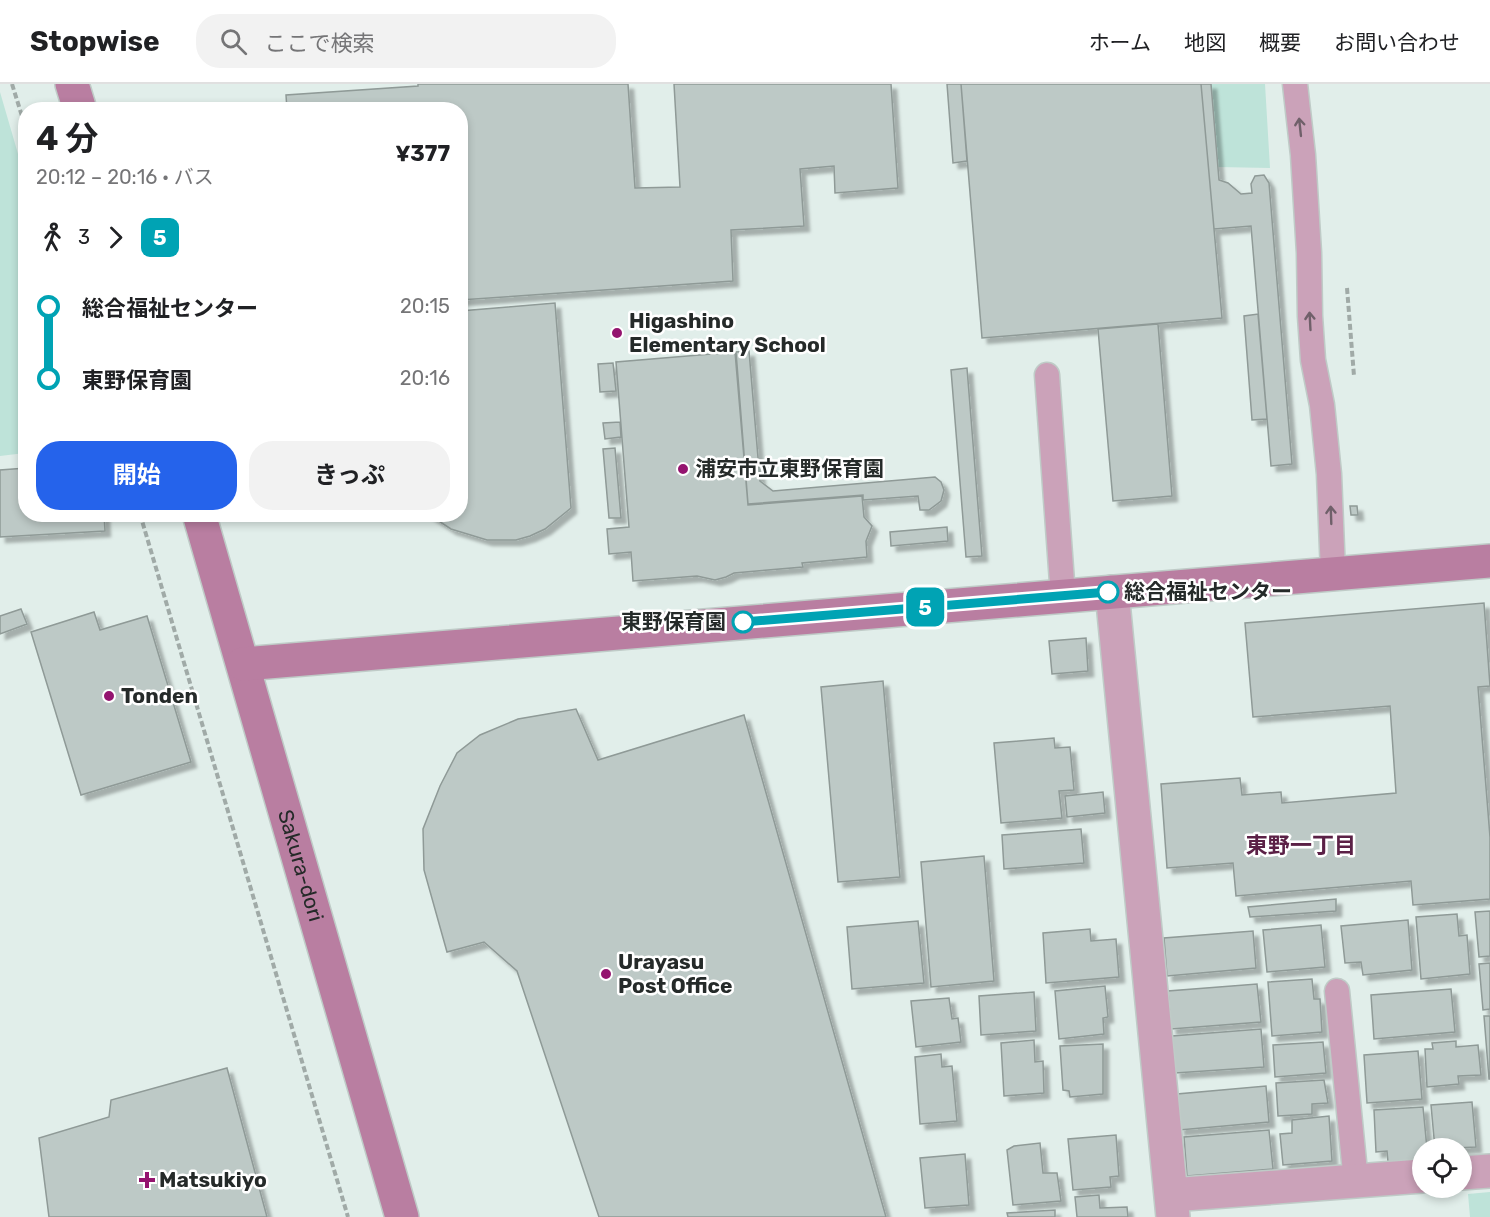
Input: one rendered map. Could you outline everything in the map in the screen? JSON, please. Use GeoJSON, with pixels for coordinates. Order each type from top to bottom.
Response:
{"type":"FeatureCollection","features":[{"type":"Feature","properties":{"kind":"street"},"geometry":{"type":"LineString","coordinates":[[72,84],[78,102]]}},
{"type":"Feature","properties":{"kind":"street","name":"Sakura-dori"},"geometry":{"type":"LineString","coordinates":[[201,522],[402,1217]]}},
{"type":"Feature","properties":{"kind":"street"},"geometry":{"type":"LineString","coordinates":[[243,664],[1490,561]]}},
{"type":"Feature","properties":{"kind":"street"},"geometry":{"type":"LineString","coordinates":[[1112,592],[1172,1206],[1412,1177]]}},
{"type":"Feature","properties":{"kind":"street"},"geometry":{"type":"LineString","coordinates":[[1472,1172],[1490,1171]]}},
{"type":"Feature","properties":{"kind":"lane"},"geometry":{"type":"LineString","coordinates":[[1295,84],[1310,254],[1313,360],[1322,405],[1329,474],[1333,573]]}},
{"type":"Feature","properties":{"kind":"lane"},"geometry":{"type":"LineString","coordinates":[[1047,375],[1063,596]]}},
{"type":"Feature","properties":{"kind":"lane"},"geometry":{"type":"LineString","coordinates":[[1337,991],[1356,1182]]}},
{"type":"Feature","properties":{"kind":"path"},"geometry":{"type":"LineString","coordinates":[[12,84],[18,103]]}},
{"type":"Feature","properties":{"kind":"path"},"geometry":{"type":"LineString","coordinates":[[142,522],[348,1217]]}},
{"type":"Feature","properties":{"kind":"green space"},"geometry":{"type":"Polygon","coordinates":[[[1211,84],[1265,84],[1270,168],[1218,167],[1211,84]]]}},
{"type":"Feature","properties":{"kind":"green space"},"geometry":{"type":"Polygon","coordinates":[[[0,92],[18,154],[18,454],[0,456],[0,92]]]}},
{"type":"Feature","properties":{"kind":"green space"},"geometry":{"type":"Polygon","coordinates":[[[1490,1192],[1490,1217],[1470,1217],[1468,1198],[1472,1198],[1472,1194],[1490,1192]]]}},
{"type":"Feature","properties":{"kind":"building"},"geometry":{"type":"Polygon","coordinates":[[[418,84],[628,84],[635,188],[680,187],[674,84],[891,84],[898,188],[835,193],[834,166],[800,169],[804,226],[731,230],[733,281],[468,299],[468,102],[286,102],[286,95],[418,86],[418,84]]]}},
{"type":"Feature","properties":{"kind":"building"},"geometry":{"type":"Polygon","coordinates":[[[947,84],[961,84],[967,161],[953,163],[947,84]]]}},
{"type":"Feature","properties":{"kind":"building"},"geometry":{"type":"Polygon","coordinates":[[[961,84],[1201,84],[1222,318],[982,338],[961,84]]]}},
{"type":"Feature","properties":{"kind":"building"},"geometry":{"type":"Polygon","coordinates":[[[1201,84],[1211,84],[1219,180],[1228,183],[1241,194],[1252,193],[1251,184],[1255,176],[1264,175],[1269,183],[1292,464],[1271,466],[1251,226],[1214,229],[1201,84]]]}},
{"type":"Feature","properties":{"kind":"building"},"geometry":{"type":"Polygon","coordinates":[[[555,303],[571,508],[545,529],[516,540],[487,540],[451,529],[440,522],[468,522],[468,310],[555,303]]]}},
{"type":"Feature","properties":{"kind":"building"},"geometry":{"type":"Polygon","coordinates":[[[1258,314],[1267,419],[1252,420],[1244,316],[1258,314]]]}},
{"type":"Feature","properties":{"kind":"building"},"geometry":{"type":"Polygon","coordinates":[[[1158,324],[1172,496],[1113,501],[1098,329],[1158,324]]]}},
{"type":"Feature","properties":{"kind":"building"},"geometry":{"type":"Polygon","coordinates":[[[749,351],[760,481],[773,491],[935,477],[941,482],[944,490],[941,501],[929,510],[920,510],[918,496],[863,500],[863,495],[748,504],[736,352],[749,351]]]}},
{"type":"Feature","properties":{"kind":"building"},"geometry":{"type":"Polygon","coordinates":[[[735,352],[748,505],[862,496],[864,517],[872,526],[866,541],[867,557],[802,563],[803,567],[734,573],[715,580],[697,576],[633,581],[631,552],[609,554],[607,529],[629,527],[616,362],[735,352]]]}},
{"type":"Feature","properties":{"kind":"building"},"geometry":{"type":"Polygon","coordinates":[[[613,363],[616,391],[600,392],[598,364],[613,363]]]}},
{"type":"Feature","properties":{"kind":"building"},"geometry":{"type":"Polygon","coordinates":[[[967,368],[982,556],[966,557],[951,370],[967,368]]]}},
{"type":"Feature","properties":{"kind":"building"},"geometry":{"type":"Polygon","coordinates":[[[620,422],[621,437],[605,439],[603,423],[620,422]]]}},
{"type":"Feature","properties":{"kind":"building"},"geometry":{"type":"Polygon","coordinates":[[[615,448],[621,518],[609,518],[603,449],[615,448]]]}},
{"type":"Feature","properties":{"kind":"building"},"geometry":{"type":"Polygon","coordinates":[[[18,469],[18,522],[104,522],[105,531],[0,537],[0,470],[18,469]]]}},
{"type":"Feature","properties":{"kind":"building"},"geometry":{"type":"Polygon","coordinates":[[[1350,506],[1357,506],[1358,515],[1351,515],[1350,506]]]}},
{"type":"Feature","properties":{"kind":"building"},"geometry":{"type":"Polygon","coordinates":[[[947,527],[948,541],[891,546],[890,532],[947,527]]]}},
{"type":"Feature","properties":{"kind":"building"},"geometry":{"type":"Polygon","coordinates":[[[1484,603],[1490,686],[1478,687],[1490,837],[1490,899],[1413,905],[1411,881],[1236,896],[1233,863],[1167,868],[1161,784],[1240,778],[1242,795],[1281,792],[1282,803],[1396,793],[1390,706],[1253,717],[1245,623],[1484,603]]]}},
{"type":"Feature","properties":{"kind":"building"},"geometry":{"type":"Polygon","coordinates":[[[21,609],[27,624],[0,634],[0,616],[21,609]]]}},
{"type":"Feature","properties":{"kind":"building"},"geometry":{"type":"Polygon","coordinates":[[[94,612],[100,630],[147,616],[191,762],[81,795],[31,632],[94,612]]]}},
{"type":"Feature","properties":{"kind":"building"},"geometry":{"type":"Polygon","coordinates":[[[1086,638],[1088,671],[1052,674],[1049,641],[1086,638]]]}},
{"type":"Feature","properties":{"kind":"building"},"geometry":{"type":"Polygon","coordinates":[[[883,681],[900,877],[838,882],[821,687],[883,681]]]}},
{"type":"Feature","properties":{"kind":"building"},"geometry":{"type":"Polygon","coordinates":[[[576,709],[598,760],[744,715],[886,1217],[599,1217],[517,971],[484,942],[447,952],[424,870],[423,829],[440,786],[457,753],[480,735],[518,719],[576,709]]]}},
{"type":"Feature","properties":{"kind":"building"},"geometry":{"type":"Polygon","coordinates":[[[1054,738],[1055,748],[1070,747],[1074,790],[1059,791],[1062,818],[1001,823],[994,743],[1054,738]]]}},
{"type":"Feature","properties":{"kind":"building"},"geometry":{"type":"Polygon","coordinates":[[[1103,792],[1105,813],[1067,817],[1065,796],[1103,792]]]}},
{"type":"Feature","properties":{"kind":"building"},"geometry":{"type":"Polygon","coordinates":[[[1081,829],[1084,863],[1004,869],[1002,835],[1081,829]]]}},
{"type":"Feature","properties":{"kind":"building"},"geometry":{"type":"Polygon","coordinates":[[[984,856],[994,981],[931,987],[921,862],[984,856]]]}},
{"type":"Feature","properties":{"kind":"building"},"geometry":{"type":"Polygon","coordinates":[[[1336,899],[1336,911],[1250,917],[1248,907],[1336,899]]]}},
{"type":"Feature","properties":{"kind":"building"},"geometry":{"type":"Polygon","coordinates":[[[1490,911],[1490,956],[1479,957],[1475,912],[1490,911]]]}},
{"type":"Feature","properties":{"kind":"building"},"geometry":{"type":"Polygon","coordinates":[[[1457,914],[1459,936],[1467,935],[1470,974],[1421,979],[1416,917],[1457,914]]]}},
{"type":"Feature","properties":{"kind":"building"},"geometry":{"type":"Polygon","coordinates":[[[1408,920],[1412,970],[1363,975],[1361,962],[1345,963],[1341,926],[1408,920]]]}},
{"type":"Feature","properties":{"kind":"building"},"geometry":{"type":"Polygon","coordinates":[[[918,921],[924,983],[852,989],[847,927],[918,921]]]}},
{"type":"Feature","properties":{"kind":"building"},"geometry":{"type":"Polygon","coordinates":[[[1321,925],[1325,967],[1267,972],[1263,930],[1321,925]]]}},
{"type":"Feature","properties":{"kind":"building"},"geometry":{"type":"Polygon","coordinates":[[[1090,929],[1091,941],[1116,939],[1119,977],[1046,983],[1043,933],[1090,929]]]}},
{"type":"Feature","properties":{"kind":"building"},"geometry":{"type":"Polygon","coordinates":[[[1253,931],[1256,968],[1167,976],[1164,938],[1253,931]]]}},
{"type":"Feature","properties":{"kind":"building"},"geometry":{"type":"Polygon","coordinates":[[[1490,963],[1490,1009],[1483,1010],[1479,964],[1490,963]]]}},
{"type":"Feature","properties":{"kind":"building"},"geometry":{"type":"Polygon","coordinates":[[[1312,979],[1314,999],[1320,999],[1322,1032],[1272,1036],[1268,982],[1312,979]]]}},
{"type":"Feature","properties":{"kind":"building"},"geometry":{"type":"Polygon","coordinates":[[[1257,984],[1261,1022],[1171,1029],[1168,991],[1257,984]]]}},
{"type":"Feature","properties":{"kind":"building"},"geometry":{"type":"Polygon","coordinates":[[[1105,986],[1108,1017],[1103,1018],[1104,1034],[1059,1039],[1055,991],[1105,986]]]}},
{"type":"Feature","properties":{"kind":"building"},"geometry":{"type":"Polygon","coordinates":[[[1451,989],[1455,1032],[1374,1039],[1371,995],[1451,989]]]}},
{"type":"Feature","properties":{"kind":"building"},"geometry":{"type":"Polygon","coordinates":[[[1034,992],[1036,1031],[981,1035],[979,996],[1034,992]]]}},
{"type":"Feature","properties":{"kind":"building"},"geometry":{"type":"Polygon","coordinates":[[[949,998],[952,1019],[958,1018],[961,1042],[916,1047],[911,1001],[949,998]]]}},
{"type":"Feature","properties":{"kind":"building"},"geometry":{"type":"Polygon","coordinates":[[[1484,1016],[1490,1016],[1490,1079],[1489,1079],[1484,1016]]]}},
{"type":"Feature","properties":{"kind":"building"},"geometry":{"type":"Polygon","coordinates":[[[1261,1029],[1264,1067],[1175,1073],[1172,1036],[1261,1029]]]}},
{"type":"Feature","properties":{"kind":"building"},"geometry":{"type":"Polygon","coordinates":[[[1034,1040],[1035,1062],[1043,1061],[1044,1093],[1004,1096],[1001,1043],[1034,1040]]]}},
{"type":"Feature","properties":{"kind":"building"},"geometry":{"type":"Polygon","coordinates":[[[1456,1041],[1456,1047],[1478,1045],[1481,1075],[1458,1076],[1459,1084],[1427,1087],[1425,1049],[1433,1049],[1432,1043],[1456,1041]]]}},
{"type":"Feature","properties":{"kind":"building"},"geometry":{"type":"Polygon","coordinates":[[[1323,1042],[1326,1073],[1275,1077],[1273,1045],[1323,1042]]]}},
{"type":"Feature","properties":{"kind":"building"},"geometry":{"type":"Polygon","coordinates":[[[1103,1044],[1103,1094],[1070,1097],[1069,1091],[1063,1090],[1060,1046],[1103,1044]]]}},
{"type":"Feature","properties":{"kind":"building"},"geometry":{"type":"Polygon","coordinates":[[[1418,1051],[1422,1099],[1367,1103],[1364,1055],[1418,1051]]]}},
{"type":"Feature","properties":{"kind":"building"},"geometry":{"type":"Polygon","coordinates":[[[941,1054],[942,1067],[952,1066],[957,1121],[920,1124],[915,1057],[941,1054]]]}},
{"type":"Feature","properties":{"kind":"building"},"geometry":{"type":"Polygon","coordinates":[[[227,1068],[267,1217],[49,1217],[39,1138],[109,1117],[111,1100],[227,1068]]]}},
{"type":"Feature","properties":{"kind":"building"},"geometry":{"type":"Polygon","coordinates":[[[1324,1080],[1328,1103],[1312,1104],[1312,1114],[1278,1116],[1276,1083],[1324,1080]]]}},
{"type":"Feature","properties":{"kind":"building"},"geometry":{"type":"Polygon","coordinates":[[[1266,1086],[1269,1122],[1179,1130],[1177,1094],[1266,1086]]]}},
{"type":"Feature","properties":{"kind":"building"},"geometry":{"type":"Polygon","coordinates":[[[1472,1102],[1476,1147],[1472,1147],[1472,1138],[1434,1138],[1431,1105],[1472,1102]]]}},
{"type":"Feature","properties":{"kind":"building"},"geometry":{"type":"Polygon","coordinates":[[[1423,1107],[1426,1138],[1412,1138],[1412,1161],[1388,1162],[1387,1151],[1376,1152],[1374,1110],[1423,1107]]]}},
{"type":"Feature","properties":{"kind":"building"},"geometry":{"type":"Polygon","coordinates":[[[1329,1116],[1332,1161],[1283,1165],[1280,1134],[1292,1133],[1292,1120],[1329,1116]]]}},
{"type":"Feature","properties":{"kind":"building"},"geometry":{"type":"Polygon","coordinates":[[[1269,1130],[1273,1169],[1187,1176],[1184,1137],[1269,1130]]]}},
{"type":"Feature","properties":{"kind":"building"},"geometry":{"type":"Polygon","coordinates":[[[1116,1135],[1119,1176],[1110,1177],[1111,1187],[1073,1190],[1068,1139],[1116,1135]]]}},
{"type":"Feature","properties":{"kind":"building"},"geometry":{"type":"Polygon","coordinates":[[[1040,1143],[1043,1173],[1057,1173],[1061,1201],[1013,1205],[1007,1150],[1014,1146],[1040,1143]]]}},
{"type":"Feature","properties":{"kind":"building"},"geometry":{"type":"Polygon","coordinates":[[[965,1154],[969,1205],[925,1208],[920,1158],[965,1154]]]}},
{"type":"Feature","properties":{"kind":"building"},"geometry":{"type":"Polygon","coordinates":[[[1099,1195],[1100,1208],[1127,1207],[1128,1217],[1077,1217],[1075,1197],[1099,1195]]]}},
{"type":"Feature","properties":{"kind":"building"},"geometry":{"type":"Polygon","coordinates":[[[1055,1210],[1055,1217],[1008,1217],[1007,1213],[1055,1210]]]}},
{"type":"Feature","properties":{"kind":"bus line","name":"5"},"geometry":{"type":"LineString","coordinates":[[743,622],[1108,592]]}},
{"type":"Feature","properties":{"kind":"place","name":"Higashino Elementary School"},"geometry":{"type":"Point","coordinates":[617,333]}},
{"type":"Feature","properties":{"kind":"place","name":"浦安市立東野保育園"},"geometry":{"type":"Point","coordinates":[683,469]}},
{"type":"Feature","properties":{"kind":"place","name":"総合福祉センター"},"geometry":{"type":"Point","coordinates":[1108,592]}},
{"type":"Feature","properties":{"kind":"place","name":"東野保育園"},"geometry":{"type":"Point","coordinates":[743,622]}},
{"type":"Feature","properties":{"kind":"place","name":"Tonden"},"geometry":{"type":"Point","coordinates":[109,696]}},
{"type":"Feature","properties":{"kind":"place","name":"Urayasu Post Office"},"geometry":{"type":"Point","coordinates":[606,974]}},
{"type":"Feature","properties":{"kind":"place","name":"Matsukiyo"},"geometry":{"type":"Point","coordinates":[147,1180]}},
{"type":"Feature","properties":{"kind":"district","name":"東野一丁目"},"geometry":{"type":"Point","coordinates":[1301,845]}}]}
